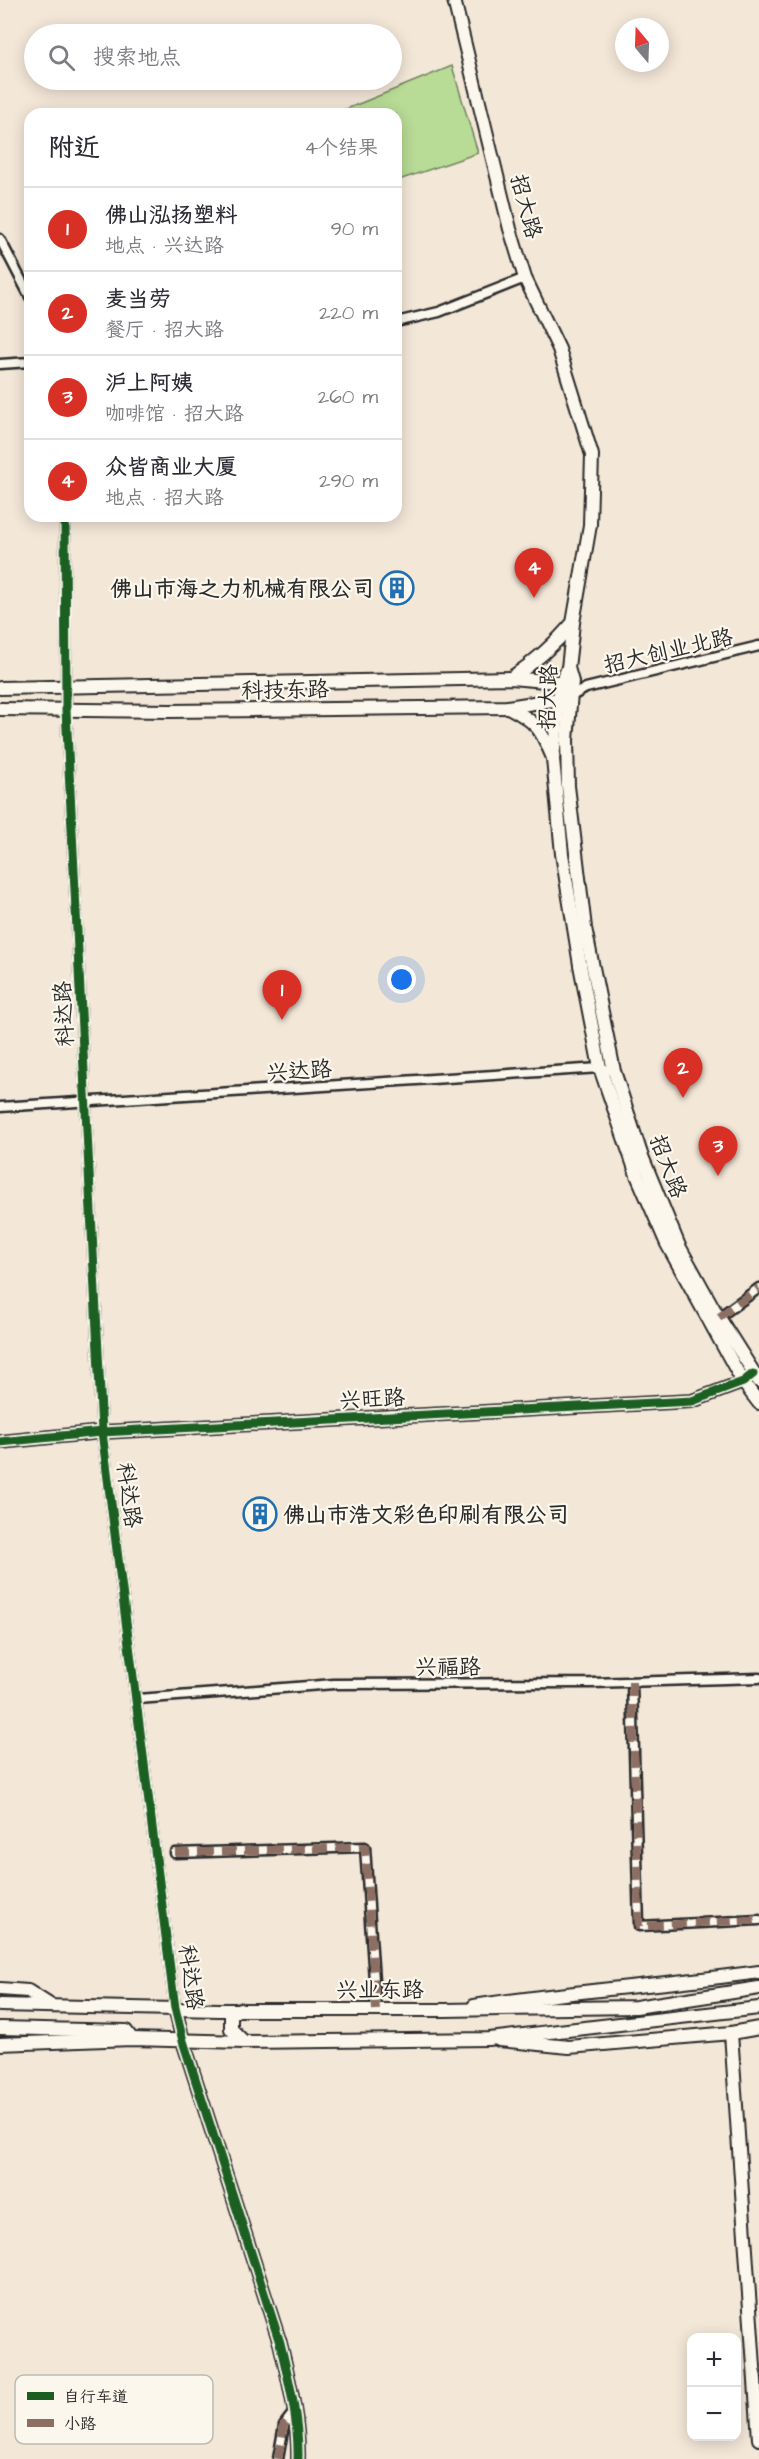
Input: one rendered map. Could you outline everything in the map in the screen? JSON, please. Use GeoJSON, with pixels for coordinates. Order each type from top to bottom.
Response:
{"type":"FeatureCollection","features":[{"type":"Feature","properties":{"kind":"main road","name":"招大路"},"geometry":{"type":"LineString","coordinates":[[454,0],[510,229],[525,278],[559,349],[592,456],[590,525],[553,759],[564,865],[600,1068],[637,1175],[667,1244],[743,1382],[759,1403]]}},
{"type":"Feature","properties":{"kind":"main road"},"geometry":{"type":"LineString","coordinates":[[511,678],[535,662],[573,623]]}},
{"type":"Feature","properties":{"kind":"main road"},"geometry":{"type":"LineString","coordinates":[[0,688],[511,678],[566,683]]}},
{"type":"Feature","properties":{"kind":"main road","name":"招大路"},"geometry":{"type":"LineString","coordinates":[[564,698],[568,786],[585,928],[614,1071],[641,1155],[675,1236],[718,1317],[756,1377]]}},
{"type":"Feature","properties":{"kind":"main road","name":"科技东路"},"geometry":{"type":"LineString","coordinates":[[0,710],[508,707],[564,698]]}},
{"type":"Feature","properties":{"kind":"main road"},"geometry":{"type":"LineString","coordinates":[[508,707],[527,716],[541,730],[553,759]]}},
{"type":"Feature","properties":{"kind":"main road","name":"兴旺路"},"geometry":{"type":"LineString","coordinates":[[0,1442],[102,1432],[692,1401],[756,1377]]}},
{"type":"Feature","properties":{"kind":"main road"},"geometry":{"type":"LineString","coordinates":[[445,2010],[543,1995],[703,1980],[759,1972]]}},
{"type":"Feature","properties":{"kind":"main road","name":"兴业东路"},"geometry":{"type":"LineString","coordinates":[[0,2005],[376,2010],[636,2007],[759,1988]]}},
{"type":"Feature","properties":{"kind":"main road"},"geometry":{"type":"LineString","coordinates":[[0,1989],[28,1991],[51,2005]]}},
{"type":"Feature","properties":{"kind":"main road","name":"科达路"},"geometry":{"type":"LineString","coordinates":[[175,2008],[183,2041],[280,2343],[291,2387],[298,2459]]}},
{"type":"Feature","properties":{"kind":"main road"},"geometry":{"type":"LineString","coordinates":[[240,2009],[231,2014],[231,2029],[244,2042]]}},
{"type":"Feature","properties":{"kind":"main road"},"geometry":{"type":"LineString","coordinates":[[0,2044],[132,2039],[244,2042],[489,2039],[754,2009]]}},
{"type":"Feature","properties":{"kind":"main road"},"geometry":{"type":"LineString","coordinates":[[0,2028],[126,2031],[132,2039]]}},
{"type":"Feature","properties":{"kind":"main road"},"geometry":{"type":"LineString","coordinates":[[489,2039],[569,2047],[731,2033],[759,2028]]}},
{"type":"Feature","properties":{"kind":"main road"},"geometry":{"type":"LineString","coordinates":[[731,2033],[759,2439]]}},
{"type":"Feature","properties":{"kind":"street"},"geometry":{"type":"LineString","coordinates":[[0,239],[24,285]]}},
{"type":"Feature","properties":{"kind":"street"},"geometry":{"type":"LineString","coordinates":[[402,321],[439,312],[525,278]]}},
{"type":"Feature","properties":{"kind":"street"},"geometry":{"type":"LineString","coordinates":[[0,364],[24,362]]}},
{"type":"Feature","properties":{"kind":"street","name":"科达路"},"geometry":{"type":"LineString","coordinates":[[65,522],[66,710],[102,1432],[138,1699],[175,2008]]}},
{"type":"Feature","properties":{"kind":"street","name":"招大创业北路"},"geometry":{"type":"LineString","coordinates":[[564,698],[586,688],[759,646]]}},
{"type":"Feature","properties":{"kind":"street"},"geometry":{"type":"LineString","coordinates":[[566,683],[586,688]]}},
{"type":"Feature","properties":{"kind":"street","name":"兴达路"},"geometry":{"type":"LineString","coordinates":[[0,1107],[600,1068],[614,1071]]}},
{"type":"Feature","properties":{"kind":"street"},"geometry":{"type":"LineString","coordinates":[[718,1317],[759,1288]]}},
{"type":"Feature","properties":{"kind":"street","name":"兴福路"},"geometry":{"type":"LineString","coordinates":[[138,1699],[334,1684],[632,1682],[759,1678]]}},
{"type":"Feature","properties":{"kind":"street"},"geometry":{"type":"LineString","coordinates":[[632,1682],[639,1926],[759,1920]]}},
{"type":"Feature","properties":{"kind":"street"},"geometry":{"type":"LineString","coordinates":[[175,1853],[365,1847],[376,2010]]}},
{"type":"Feature","properties":{"kind":"street"},"geometry":{"type":"LineString","coordinates":[[278,2459],[284,2425],[294,2412]]}},
{"type":"Feature","properties":{"kind":"green space"},"geometry":{"type":"Polygon","coordinates":[[[452,66],[478,153],[402,179],[402,108],[349,108],[393,90],[402,90],[402,86],[452,66]]]}},
{"type":"Feature","properties":{"kind":"marked path"},"geometry":{"type":"LineString","coordinates":[[719,1317],[759,1288]]}},
{"type":"Feature","properties":{"kind":"marked path"},"geometry":{"type":"LineString","coordinates":[[632,1682],[639,1926],[759,1920]]}},
{"type":"Feature","properties":{"kind":"marked path"},"geometry":{"type":"LineString","coordinates":[[175,1853],[365,1847],[376,2010]]}},
{"type":"Feature","properties":{"kind":"marked path"},"geometry":{"type":"LineString","coordinates":[[278,2459],[284,2425],[294,2412]]}},
{"type":"Feature","properties":{"kind":"cycle path"},"geometry":{"type":"LineString","coordinates":[[65,522],[66,710],[102,1432],[175,2008],[183,2041],[280,2343],[295,2415],[298,2459]]}},
{"type":"Feature","properties":{"kind":"cycle path"},"geometry":{"type":"LineString","coordinates":[[0,1442],[102,1432],[692,1401],[743,1382],[753,1374]]}},
{"type":"Feature","properties":{"kind":"place","name":"佛山市海之力机械有限公司"},"geometry":{"type":"Point","coordinates":[397,588]}},
{"type":"Feature","properties":{"kind":"place","name":"众皆商业大厦"},"geometry":{"type":"Point","coordinates":[534,598]}},
{"type":"Feature","properties":{"kind":"place","name":"佛山泓扬塑料"},"geometry":{"type":"Point","coordinates":[282,1020]}},
{"type":"Feature","properties":{"kind":"place","name":"麦当劳"},"geometry":{"type":"Point","coordinates":[683,1098]}},
{"type":"Feature","properties":{"kind":"place","name":"沪上阿姨"},"geometry":{"type":"Point","coordinates":[718,1176]}},
{"type":"Feature","properties":{"kind":"place","name":"佛山市浩文彩色印刷有限公司"},"geometry":{"type":"Point","coordinates":[260,1514]}}]}
